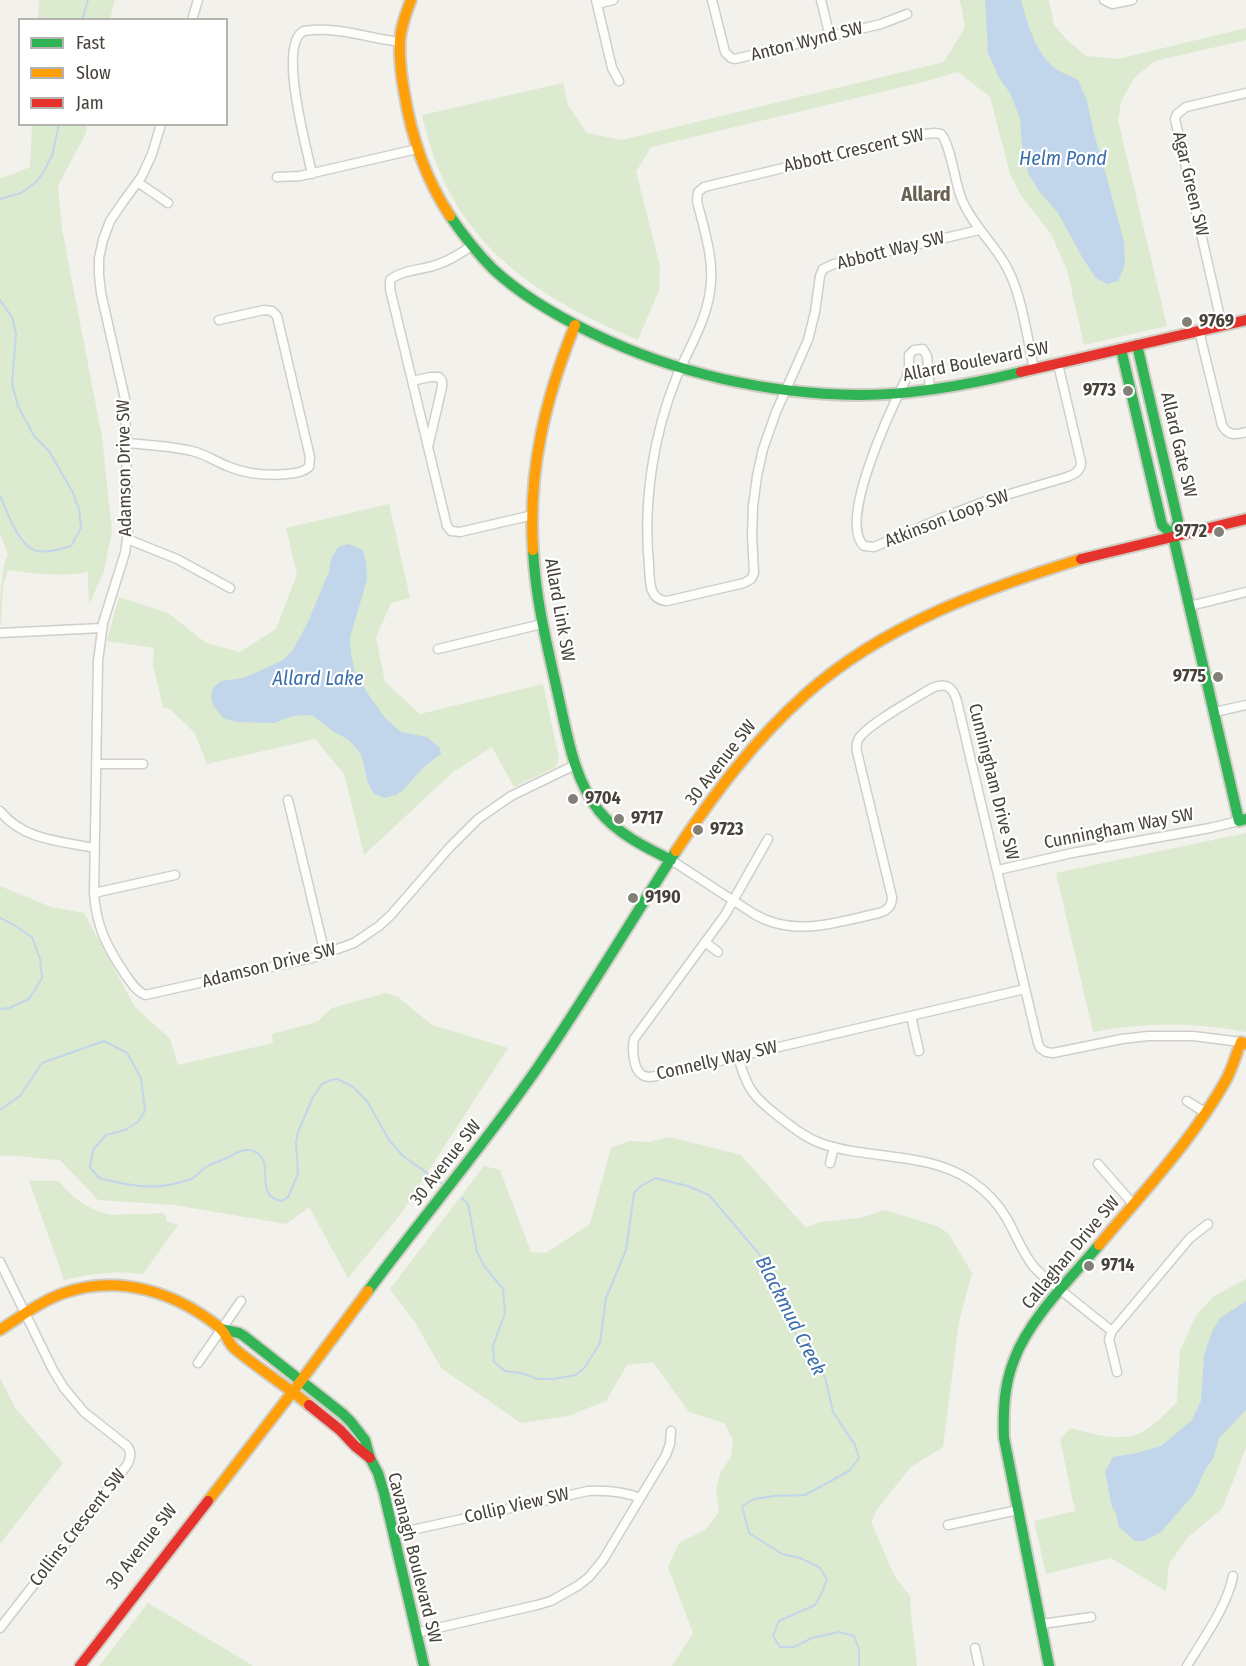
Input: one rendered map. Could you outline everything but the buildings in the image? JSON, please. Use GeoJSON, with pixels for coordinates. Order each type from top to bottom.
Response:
{"type":"FeatureCollection","features":[{"type":"Feature","properties":{"kind":"street"},"geometry":{"type":"LineString","coordinates":[[193,18],[198,0]]}},
{"type":"Feature","properties":{"kind":"street","name":"Allard Boulevard SW"},"geometry":{"type":"LineString","coordinates":[[411,0],[400,42],[404,96],[423,168],[438,199],[471,246],[504,280],[527,298],[575,325],[628,349],[681,368],[733,381],[786,390],[841,394],[899,393],[981,381],[1246,320]]}},
{"type":"Feature","properties":{"kind":"street"},"geometry":{"type":"LineString","coordinates":[[613,0],[597,2],[612,68],[619,81]]}},
{"type":"Feature","properties":{"kind":"street","name":"Anton Wynd SW"},"geometry":{"type":"LineString","coordinates":[[712,0],[725,52],[731,58],[740,58],[830,37],[881,24],[907,14]]}},
{"type":"Feature","properties":{"kind":"street"},"geometry":{"type":"LineString","coordinates":[[821,0],[830,37]]}},
{"type":"Feature","properties":{"kind":"street"},"geometry":{"type":"LineString","coordinates":[[1104,0],[1112,4],[1132,0]]}},
{"type":"Feature","properties":{"kind":"street"},"geometry":{"type":"LineString","coordinates":[[312,174],[293,86],[293,56],[297,36],[304,31],[331,30],[400,42]]}},
{"type":"Feature","properties":{"kind":"street","name":"Agar Green SW"},"geometry":{"type":"LineString","coordinates":[[1222,326],[1175,119],[1177,114],[1186,107],[1246,93]]}},
{"type":"Feature","properties":{"kind":"street","name":"Adamson Drive SW"},"geometry":{"type":"LineString","coordinates":[[160,126],[153,154],[139,183],[110,221],[103,240],[98,267],[101,293],[125,399],[127,443],[127,539],[122,565],[102,628],[98,661],[94,893],[97,917],[108,948],[134,987],[145,995],[325,954],[366,936],[385,921],[461,836],[487,812],[511,796],[574,765]]}},
{"type":"Feature","properties":{"kind":"street","name":"Abbott Crescent SW"},"geometry":{"type":"LineString","coordinates":[[786,390],[767,438],[757,476],[752,522],[753,576],[744,583],[663,601],[657,599],[651,585],[647,547],[648,498],[652,465],[668,402],[701,325],[710,292],[710,260],[697,201],[698,192],[704,188],[935,133],[941,135],[945,140],[960,194],[968,212],[1002,259],[1012,277],[1034,369]]}},
{"type":"Feature","properties":{"kind":"street"},"geometry":{"type":"LineString","coordinates":[[277,177],[312,174],[417,149]]}},
{"type":"Feature","properties":{"kind":"street"},"geometry":{"type":"LineString","coordinates":[[139,183],[168,203]]}},
{"type":"Feature","properties":{"kind":"street","name":"Abbott Way SW"},"geometry":{"type":"LineString","coordinates":[[786,390],[808,339],[815,312],[820,276],[824,269],[979,230]]}},
{"type":"Feature","properties":{"kind":"street"},"geometry":{"type":"LineString","coordinates":[[471,246],[451,259],[428,268],[397,275],[390,280],[390,289],[446,524],[451,531],[463,531],[532,515]]}},
{"type":"Feature","properties":{"kind":"street"},"geometry":{"type":"LineString","coordinates":[[127,443],[192,451],[226,466],[254,474],[290,474],[304,471],[309,467],[310,457],[277,316],[272,311],[264,310],[219,320]]}},
{"type":"Feature","properties":{"kind":"street","name":"Allard Link SW"},"geometry":{"type":"LineString","coordinates":[[575,325],[555,376],[544,417],[536,466],[532,515],[534,573],[542,624],[574,765],[592,802],[607,820],[630,837],[671,860]]}},
{"type":"Feature","properties":{"kind":"street"},"geometry":{"type":"LineString","coordinates":[[1199,331],[1222,425],[1230,434],[1246,432]]}},
{"type":"Feature","properties":{"kind":"street","name":"Allard Gate SW"},"geometry":{"type":"LineString","coordinates":[[1121,349],[1162,525],[1173,536],[1178,521],[1137,345]]}},
{"type":"Feature","properties":{"kind":"street"},"geometry":{"type":"LineString","coordinates":[[899,393],[908,373],[909,355],[919,349],[923,349],[927,356],[930,390]]}},
{"type":"Feature","properties":{"kind":"street","name":"Atkinson Loop SW"},"geometry":{"type":"LineString","coordinates":[[899,393],[863,480],[857,528],[858,540],[864,546],[874,547],[986,501],[1077,472],[1081,462],[1058,364]]}},
{"type":"Feature","properties":{"kind":"street"},"geometry":{"type":"LineString","coordinates":[[412,381],[437,376],[442,381],[428,446]]}},
{"type":"Feature","properties":{"kind":"street","name":"30 Avenue SW"},"geometry":{"type":"LineString","coordinates":[[80,1666],[298,1379],[466,1164],[544,1058],[721,786],[762,736],[790,707],[851,658],[884,638],[933,612],[983,591],[1078,559],[1246,519]]}},
{"type":"Feature","properties":{"kind":"street"},"geometry":{"type":"LineString","coordinates":[[1173,536],[1243,820]]}},
{"type":"Feature","properties":{"kind":"street"},"geometry":{"type":"LineString","coordinates":[[127,539],[177,559],[230,588]]}},
{"type":"Feature","properties":{"kind":"street"},"geometry":{"type":"LineString","coordinates":[[1190,606],[1246,592]]}},
{"type":"Feature","properties":{"kind":"street"},"geometry":{"type":"LineString","coordinates":[[438,650],[542,624]]}},
{"type":"Feature","properties":{"kind":"street"},"geometry":{"type":"LineString","coordinates":[[0,633],[102,628]]}},
{"type":"Feature","properties":{"kind":"street","name":"Cunningham Drive SW"},"geometry":{"type":"LineString","coordinates":[[671,860],[766,920],[781,926],[801,928],[819,926],[879,913],[890,907],[892,897],[856,745],[862,735],[876,724],[932,688],[939,685],[951,688],[955,696],[1040,1048],[1046,1052],[1059,1053],[1105,1042],[1148,1036],[1193,1036],[1244,1043]]}},
{"type":"Feature","properties":{"kind":"street"},"geometry":{"type":"LineString","coordinates":[[1215,712],[1246,705]]}},
{"type":"Feature","properties":{"kind":"street"},"geometry":{"type":"LineString","coordinates":[[96,764],[143,765]]}},
{"type":"Feature","properties":{"kind":"street"},"geometry":{"type":"LineString","coordinates":[[288,800],[325,954]]}},
{"type":"Feature","properties":{"kind":"street"},"geometry":{"type":"LineString","coordinates":[[0,811],[24,832],[42,838],[94,848]]}},
{"type":"Feature","properties":{"kind":"street","name":"Cunningham Way SW"},"geometry":{"type":"LineString","coordinates":[[998,870],[1072,853],[1243,820]]}},
{"type":"Feature","properties":{"kind":"street"},"geometry":{"type":"LineString","coordinates":[[733,900],[768,839]]}},
{"type":"Feature","properties":{"kind":"street"},"geometry":{"type":"LineString","coordinates":[[94,893],[175,875]]}},
{"type":"Feature","properties":{"kind":"street","name":"Connelly Way SW"},"geometry":{"type":"LineString","coordinates":[[733,900],[725,915],[634,1039],[633,1047],[637,1067],[641,1074],[651,1077],[1025,989]]}},
{"type":"Feature","properties":{"kind":"street"},"geometry":{"type":"LineString","coordinates":[[705,942],[718,952]]}},
{"type":"Feature","properties":{"kind":"street"},"geometry":{"type":"LineString","coordinates":[[911,1016],[919,1051]]}},
{"type":"Feature","properties":{"kind":"street","name":"Callaghan Drive SW"},"geometry":{"type":"LineString","coordinates":[[1049,1666],[1004,1438],[1002,1412],[1010,1367],[1030,1329],[1206,1113],[1244,1043]]}},
{"type":"Feature","properties":{"kind":"street"},"geometry":{"type":"LineString","coordinates":[[738,1057],[752,1094],[806,1137],[834,1147],[935,1164],[970,1180],[999,1206],[1034,1266],[1112,1331]]}},
{"type":"Feature","properties":{"kind":"street"},"geometry":{"type":"LineString","coordinates":[[1187,1101],[1206,1113]]}},
{"type":"Feature","properties":{"kind":"street"},"geometry":{"type":"LineString","coordinates":[[850,1150],[852,1138]]}},
{"type":"Feature","properties":{"kind":"street"},"geometry":{"type":"LineString","coordinates":[[830,1163],[834,1147]]}},
{"type":"Feature","properties":{"kind":"street"},"geometry":{"type":"LineString","coordinates":[[1098,1164],[1133,1204]]}},
{"type":"Feature","properties":{"kind":"street"},"geometry":{"type":"LineString","coordinates":[[1117,1372],[1109,1339],[1112,1331],[1190,1238],[1208,1224]]}},
{"type":"Feature","properties":{"kind":"street"},"geometry":{"type":"LineString","coordinates":[[0,1262],[25,1314]]}},
{"type":"Feature","properties":{"kind":"street"},"geometry":{"type":"LineString","coordinates":[[0,1330],[48,1300],[80,1289],[99,1286],[130,1286],[163,1294],[202,1314],[221,1329],[233,1347],[340,1430],[370,1458]]}},
{"type":"Feature","properties":{"kind":"street"},"geometry":{"type":"LineString","coordinates":[[198,1363],[241,1301]]}},
{"type":"Feature","properties":{"kind":"street","name":"Collins Crescent SW"},"geometry":{"type":"LineString","coordinates":[[0,1628],[127,1465],[131,1456],[127,1446],[91,1418],[69,1396],[25,1314]]}},
{"type":"Feature","properties":{"kind":"street","name":"Cavanagh Boulevard SW"},"geometry":{"type":"LineString","coordinates":[[221,1329],[244,1336],[351,1422],[365,1440],[381,1483],[424,1666]]}},
{"type":"Feature","properties":{"kind":"street","name":"30 Avenue SW"},"geometry":{"type":"LineString","coordinates":[[71,1666],[290,1390]]}},
{"type":"Feature","properties":{"kind":"street"},"geometry":{"type":"LineString","coordinates":[[416,1633],[537,1605],[579,1585],[597,1569],[666,1455],[671,1431]]}},
{"type":"Feature","properties":{"kind":"street","name":"Collip View SW"},"geometry":{"type":"LineString","coordinates":[[394,1534],[588,1491],[614,1491],[640,1498]]}},
{"type":"Feature","properties":{"kind":"street"},"geometry":{"type":"LineString","coordinates":[[948,1526],[1018,1510]]}},
{"type":"Feature","properties":{"kind":"street"},"geometry":{"type":"LineString","coordinates":[[1187,1666],[1224,1602],[1233,1576]]}},
{"type":"Feature","properties":{"kind":"street"},"geometry":{"type":"LineString","coordinates":[[1042,1624],[1091,1617]]}},
{"type":"Feature","properties":{"kind":"street"},"geometry":{"type":"LineString","coordinates":[[975,1648],[979,1666]]}},
{"type":"Feature","properties":{"kind":"green space"},"geometry":{"type":"Polygon","coordinates":[[[39,0],[115,0],[110,18],[38,18],[39,0]]]}},
{"type":"Feature","properties":{"kind":"green space"},"geometry":{"type":"Polygon","coordinates":[[[960,0],[1049,0],[1054,25],[1086,56],[1118,59],[1246,28],[1246,40],[1155,61],[1134,78],[1121,102],[1118,120],[1167,326],[1084,345],[1067,270],[1051,234],[1022,197],[1010,174],[990,97],[958,72],[651,147],[636,172],[660,266],[659,290],[638,340],[561,302],[528,281],[498,256],[473,228],[452,196],[434,158],[422,115],[563,83],[568,105],[587,133],[622,140],[944,62],[965,27],[960,0]]]}},
{"type":"Feature","properties":{"kind":"green space"},"geometry":{"type":"Polygon","coordinates":[[[32,126],[87,126],[86,133],[58,186],[62,229],[102,437],[112,531],[104,572],[89,604],[88,572],[48,574],[8,570],[3,585],[1,625],[1,588],[8,555],[0,533],[0,179],[30,167],[32,126]]]}},
{"type":"Feature","properties":{"kind":"green space"},"geometry":{"type":"Polygon","coordinates":[[[389,504],[410,598],[391,603],[376,637],[385,682],[420,714],[543,684],[559,758],[556,767],[514,787],[492,747],[453,772],[364,855],[344,774],[315,739],[207,764],[194,732],[171,710],[163,707],[153,666],[154,648],[107,641],[119,597],[168,613],[206,643],[240,652],[276,629],[297,574],[286,528],[389,504]]]}},
{"type":"Feature","properties":{"kind":"green space"},"geometry":{"type":"Polygon","coordinates":[[[1246,833],[1246,1032],[1208,1026],[1170,1024],[1131,1026],[1093,1032],[1056,873],[1246,833]]]}},
{"type":"Feature","properties":{"kind":"green space"},"geometry":{"type":"Polygon","coordinates":[[[0,886],[51,907],[84,913],[135,1007],[170,1039],[178,1065],[273,1043],[272,1034],[317,1022],[332,1008],[386,993],[398,997],[432,1025],[508,1048],[400,1215],[348,1278],[309,1207],[286,1224],[174,1205],[98,1200],[60,1160],[0,1156],[0,886]]]}},
{"type":"Feature","properties":{"kind":"green space"},"geometry":{"type":"Polygon","coordinates":[[[669,1137],[741,1155],[806,1228],[820,1222],[860,1218],[885,1210],[937,1226],[948,1233],[972,1273],[959,1322],[943,1447],[911,1467],[878,1508],[871,1522],[895,1577],[911,1597],[917,1666],[672,1666],[693,1633],[668,1567],[679,1543],[705,1530],[719,1512],[716,1490],[720,1473],[731,1457],[733,1440],[724,1423],[689,1412],[653,1362],[627,1365],[606,1401],[568,1416],[521,1423],[441,1368],[416,1324],[390,1289],[484,1166],[500,1170],[531,1252],[546,1253],[590,1224],[611,1148],[629,1141],[649,1142],[669,1137]]]}},
{"type":"Feature","properties":{"kind":"green space"},"geometry":{"type":"Polygon","coordinates":[[[29,1181],[59,1181],[83,1204],[107,1214],[162,1213],[167,1216],[166,1221],[178,1225],[143,1274],[103,1273],[64,1280],[29,1181]]]}},
{"type":"Feature","properties":{"kind":"green space"},"geometry":{"type":"Polygon","coordinates":[[[1246,1279],[1246,1448],[1222,1509],[1187,1538],[1169,1564],[1166,1591],[1111,1558],[1046,1574],[1034,1521],[1075,1511],[1060,1439],[1070,1428],[1103,1436],[1128,1437],[1141,1433],[1158,1420],[1177,1402],[1180,1350],[1197,1314],[1214,1296],[1246,1279]]]}},
{"type":"Feature","properties":{"kind":"green space"},"geometry":{"type":"Polygon","coordinates":[[[0,1378],[16,1409],[63,1463],[0,1544],[0,1378]]]}},
{"type":"Feature","properties":{"kind":"green space"},"geometry":{"type":"Polygon","coordinates":[[[148,1603],[252,1665],[252,1666],[99,1666],[148,1603]]]}},
{"type":"Feature","properties":{"kind":"water","name":"Helm Pond"},"geometry":{"type":"Polygon","coordinates":[[[985,0],[1021,0],[1029,28],[1043,55],[1056,69],[1078,80],[1087,101],[1124,242],[1125,265],[1118,281],[1107,284],[1096,278],[1058,213],[1039,191],[1028,173],[1022,145],[1020,118],[1010,93],[999,78],[988,53],[985,0]]]}},
{"type":"Feature","properties":{"kind":"water","name":"Allard Lake"},"geometry":{"type":"Polygon","coordinates":[[[349,544],[363,550],[367,580],[350,637],[355,672],[386,719],[401,732],[427,737],[440,748],[441,754],[426,765],[403,790],[396,795],[384,798],[373,793],[368,783],[361,754],[357,749],[349,740],[312,715],[293,716],[274,723],[237,722],[223,718],[213,705],[211,697],[213,688],[221,681],[243,678],[264,669],[283,660],[293,650],[307,624],[329,572],[331,559],[338,547],[349,544]]]}},
{"type":"Feature","properties":{"kind":"water"},"geometry":{"type":"Polygon","coordinates":[[[1246,1301],[1246,1410],[1219,1438],[1214,1457],[1194,1494],[1161,1532],[1144,1541],[1135,1541],[1119,1527],[1112,1507],[1105,1472],[1113,1457],[1161,1446],[1191,1421],[1201,1401],[1204,1355],[1212,1332],[1220,1318],[1246,1301]]]}},
{"type":"Feature","properties":{"kind":"waterway","name":"Blackmud Creek"},"geometry":{"type":"LineString","coordinates":[[83,18],[88,0]]}},
{"type":"Feature","properties":{"kind":"waterway","name":"Blackmud Creek"},"geometry":{"type":"LineString","coordinates":[[0,199],[21,193],[34,184],[43,173],[52,156],[59,126]]}},
{"type":"Feature","properties":{"kind":"waterway","name":"Blackmud Creek"},"geometry":{"type":"LineString","coordinates":[[0,300],[12,317],[16,333],[12,384],[18,406],[34,436],[49,451],[73,493],[79,509],[81,528],[71,546],[50,551],[37,551],[19,536],[0,496]]}},
{"type":"Feature","properties":{"kind":"waterway","name":"Blackmud Creek"},"geometry":{"type":"LineString","coordinates":[[0,918],[32,937],[40,959],[42,978],[29,999],[9,1008],[0,1009]]}},
{"type":"Feature","properties":{"kind":"waterway","name":"Blackmud Creek"},"geometry":{"type":"LineString","coordinates":[[0,1110],[20,1096],[42,1063],[104,1041],[127,1053],[141,1078],[145,1111],[138,1122],[125,1130],[106,1135],[93,1150],[90,1167],[99,1178],[136,1186],[164,1186],[191,1179],[209,1165],[241,1151],[249,1150],[260,1155],[264,1161],[268,1192],[273,1198],[282,1201],[288,1197],[298,1174],[296,1143],[298,1132],[313,1097],[322,1084],[338,1079],[353,1087],[367,1101],[389,1140],[403,1156],[444,1185]]}},
{"type":"Feature","properties":{"kind":"waterway","name":"Blackmud Creek"},"geometry":{"type":"LineString","coordinates":[[462,1198],[468,1204],[477,1252],[485,1267],[503,1289],[505,1313],[493,1346],[494,1362],[505,1371],[521,1373],[538,1379],[576,1375],[585,1367],[600,1343],[606,1298],[626,1250],[634,1193],[655,1178],[688,1186],[709,1195],[760,1255],[768,1275],[784,1295],[790,1321],[798,1339],[817,1359],[826,1381],[833,1412],[855,1445],[859,1458],[849,1471],[805,1495],[754,1499],[742,1506],[749,1533],[782,1554],[800,1558],[819,1567],[827,1579],[815,1605],[779,1621],[773,1636],[780,1647],[794,1647],[812,1638],[839,1632],[854,1636],[859,1649],[859,1666]]}},
{"type":"Feature","properties":{"kind":"traffic: fast"},"geometry":{"type":"LineString","coordinates":[[450,216],[470,244],[493,269],[540,305],[624,347],[689,370],[722,379],[790,391],[859,395],[941,388],[1021,372]]}},
{"type":"Feature","properties":{"kind":"traffic: fast"},"geometry":{"type":"LineString","coordinates":[[1137,345],[1178,521],[1173,536]]}},
{"type":"Feature","properties":{"kind":"traffic: fast"},"geometry":{"type":"LineString","coordinates":[[1121,349],[1162,525],[1173,536]]}},
{"type":"Feature","properties":{"kind":"traffic: fast"},"geometry":{"type":"LineString","coordinates":[[1173,536],[1239,821],[1246,819]]}},
{"type":"Feature","properties":{"kind":"traffic: fast"},"geometry":{"type":"LineString","coordinates":[[533,550],[547,644],[569,743],[583,785],[599,811],[615,827],[642,845],[671,860]]}},
{"type":"Feature","properties":{"kind":"traffic: fast"},"geometry":{"type":"LineString","coordinates":[[368,1291],[536,1070],[676,851]]}},
{"type":"Feature","properties":{"kind":"traffic: fast"},"geometry":{"type":"LineString","coordinates":[[1049,1666],[1004,1438],[1005,1398],[1014,1360],[1030,1329],[1099,1245]]}},
{"type":"Feature","properties":{"kind":"traffic: fast"},"geometry":{"type":"LineString","coordinates":[[221,1329],[244,1336],[343,1414],[365,1440],[384,1493],[424,1666]]}},
{"type":"Feature","properties":{"kind":"traffic: slow"},"geometry":{"type":"LineString","coordinates":[[411,0],[400,40],[401,72],[407,108],[426,172],[450,216]]}},
{"type":"Feature","properties":{"kind":"traffic: slow"},"geometry":{"type":"LineString","coordinates":[[533,550],[533,492],[541,435],[555,380],[575,325]]}},
{"type":"Feature","properties":{"kind":"traffic: slow"},"geometry":{"type":"LineString","coordinates":[[676,851],[720,788],[752,748],[787,711],[836,670],[868,648],[936,612],[1008,583],[1081,559]]}},
{"type":"Feature","properties":{"kind":"traffic: slow"},"geometry":{"type":"LineString","coordinates":[[1099,1245],[1166,1166],[1198,1124],[1226,1080],[1241,1042],[1246,1044]]}},
{"type":"Feature","properties":{"kind":"traffic: slow"},"geometry":{"type":"LineString","coordinates":[[0,1330],[39,1305],[64,1293],[105,1285],[146,1290],[184,1304],[202,1315],[221,1329],[235,1349],[309,1405]]}},
{"type":"Feature","properties":{"kind":"traffic: slow"},"geometry":{"type":"LineString","coordinates":[[208,1501],[368,1291]]}},
{"type":"Feature","properties":{"kind":"traffic: jam"},"geometry":{"type":"LineString","coordinates":[[1021,372],[1246,320]]}},
{"type":"Feature","properties":{"kind":"traffic: jam"},"geometry":{"type":"LineString","coordinates":[[1081,559],[1246,519]]}},
{"type":"Feature","properties":{"kind":"traffic: jam"},"geometry":{"type":"LineString","coordinates":[[309,1405],[370,1458]]}},
{"type":"Feature","properties":{"kind":"traffic: jam"},"geometry":{"type":"LineString","coordinates":[[80,1666],[208,1501]]}},
{"type":"Feature","properties":{"kind":"place","name":"9769"},"geometry":{"type":"Point","coordinates":[1187,322]}},
{"type":"Feature","properties":{"kind":"place","name":"9773"},"geometry":{"type":"Point","coordinates":[1128,391]}},
{"type":"Feature","properties":{"kind":"place","name":"9772"},"geometry":{"type":"Point","coordinates":[1219,532]}},
{"type":"Feature","properties":{"kind":"place","name":"9775"},"geometry":{"type":"Point","coordinates":[1218,677]}},
{"type":"Feature","properties":{"kind":"place","name":"9704"},"geometry":{"type":"Point","coordinates":[573,799]}},
{"type":"Feature","properties":{"kind":"place","name":"9717"},"geometry":{"type":"Point","coordinates":[619,819]}},
{"type":"Feature","properties":{"kind":"place","name":"9723"},"geometry":{"type":"Point","coordinates":[698,830]}},
{"type":"Feature","properties":{"kind":"place","name":"9190"},"geometry":{"type":"Point","coordinates":[633,898]}},
{"type":"Feature","properties":{"kind":"place","name":"9714"},"geometry":{"type":"Point","coordinates":[1089,1266]}},
{"type":"Feature","properties":{"kind":"district","name":"Allard"},"geometry":{"type":"Point","coordinates":[926,195]}}]}
